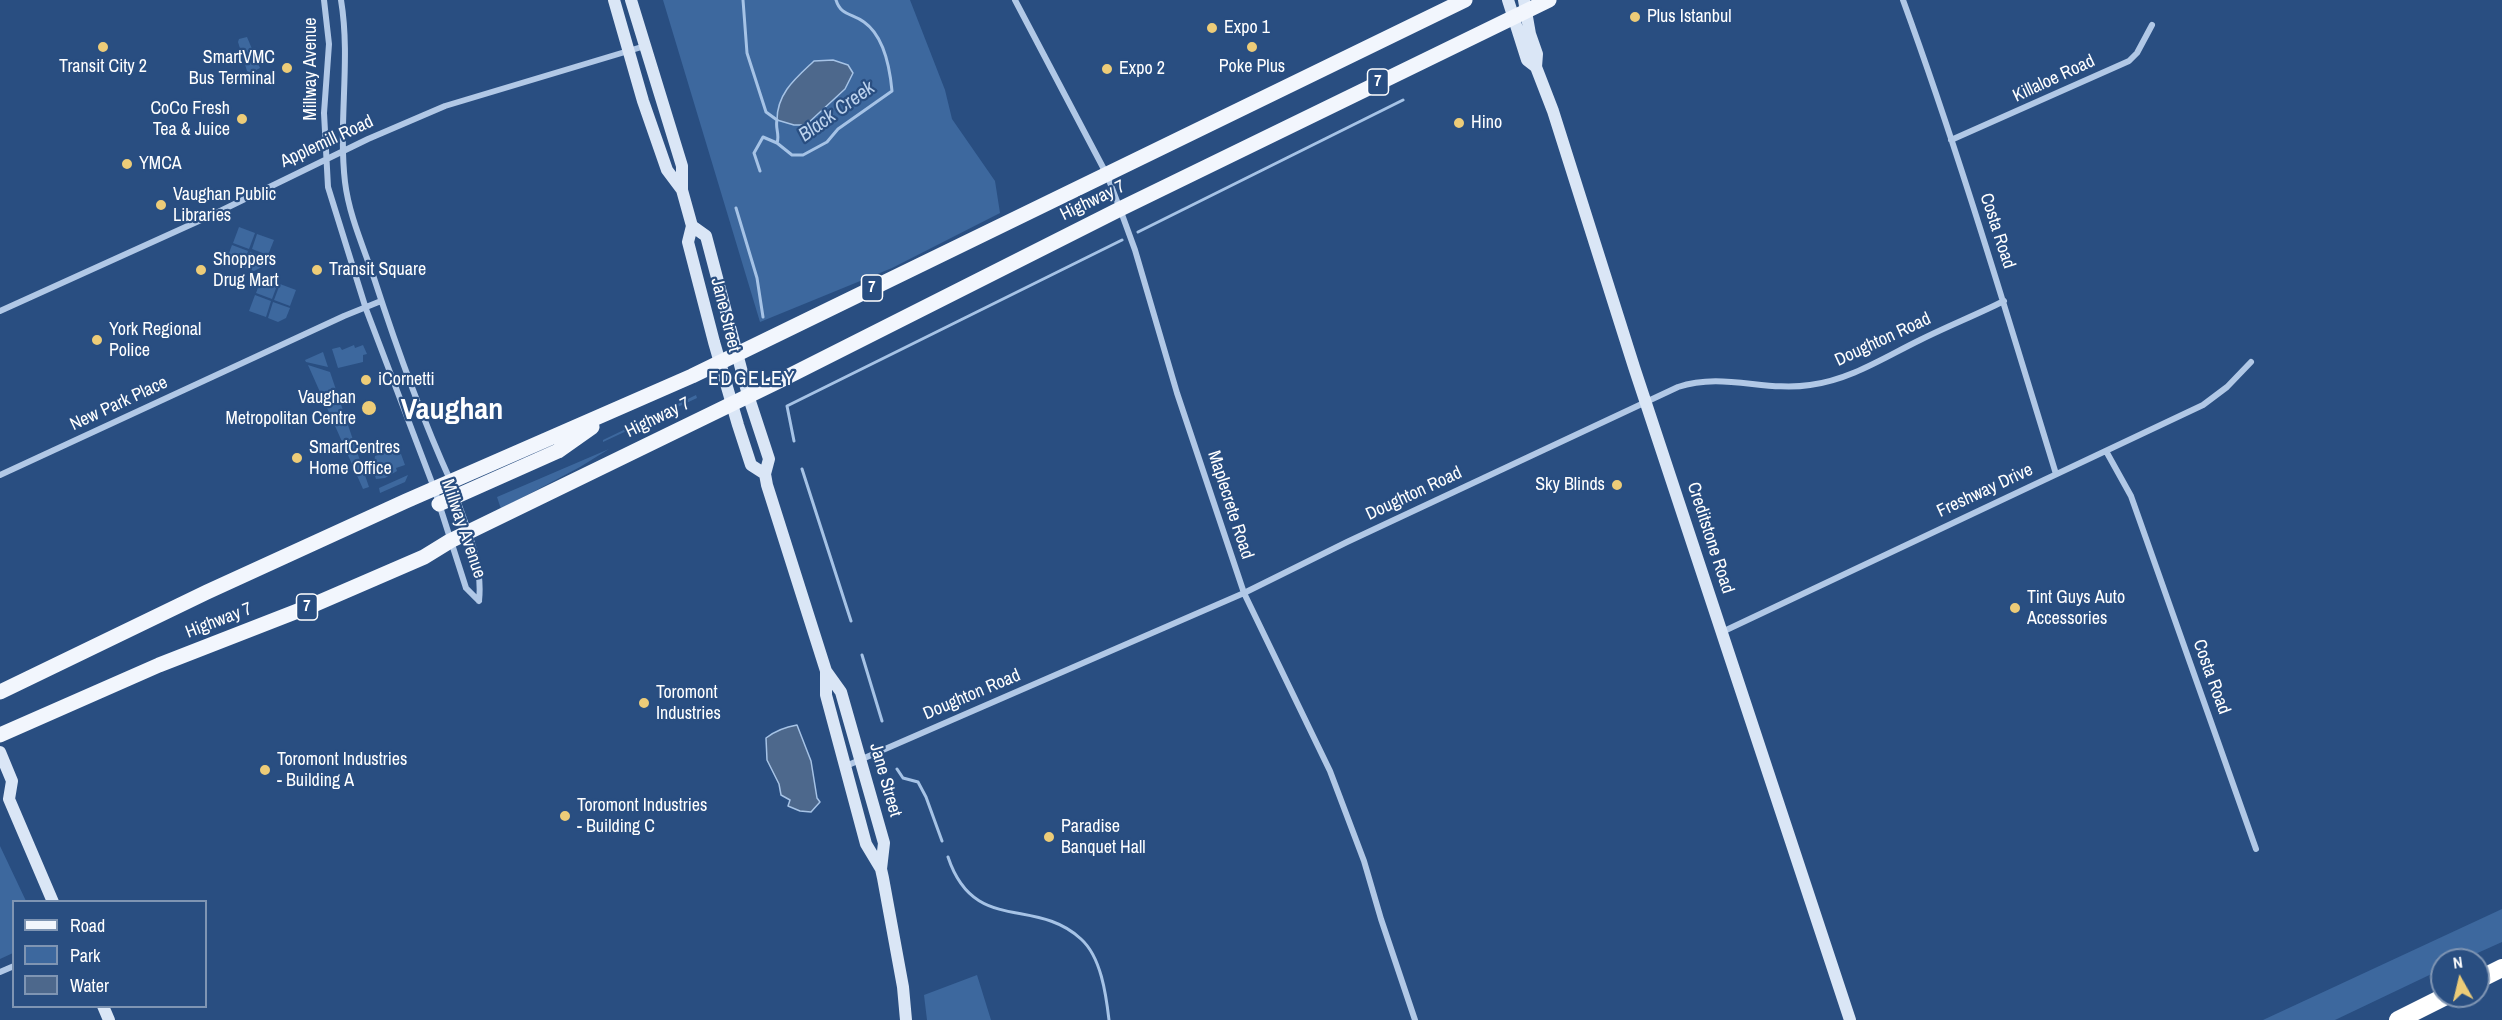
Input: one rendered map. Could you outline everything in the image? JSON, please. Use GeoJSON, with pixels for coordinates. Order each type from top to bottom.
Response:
{"type":"FeatureCollection","features":[{"type":"Feature","properties":{"kind":"highway"},"geometry":{"type":"LineString","coordinates":[[2398,1020],[2430,1004]]}},
{"type":"Feature","properties":{"kind":"main road","name":"Jane Street"},"geometry":{"type":"LineString","coordinates":[[614,0],[667,170],[682,190]]}},
{"type":"Feature","properties":{"kind":"main road","name":"Jane Street"},"geometry":{"type":"LineString","coordinates":[[631,0],[682,166],[682,190],[692,226],[688,242],[719,361],[751,465],[765,474]]}},
{"type":"Feature","properties":{"kind":"main road","name":"Highway 7"},"geometry":{"type":"LineString","coordinates":[[0,692],[207,592],[434,488],[620,409],[1465,0]]}},
{"type":"Feature","properties":{"kind":"main road","name":"Creditstone Road"},"geometry":{"type":"LineString","coordinates":[[1508,0],[1521,10],[1527,60],[1536,67],[1553,111],[1646,402],[1850,1020]]}},
{"type":"Feature","properties":{"kind":"main road","name":"Highway 7"},"geometry":{"type":"LineString","coordinates":[[0,735],[159,665],[313,605],[424,557],[450,541],[1521,10],[1549,0]]}},
{"type":"Feature","properties":{"kind":"main road","name":"Jane Street"},"geometry":{"type":"LineString","coordinates":[[692,226],[706,236],[748,395],[769,459],[765,474],[826,671],[826,695],[866,844],[881,869]]}},
{"type":"Feature","properties":{"kind":"main road"},"geometry":{"type":"LineString","coordinates":[[439,504],[558,451],[620,409]]}},
{"type":"Feature","properties":{"kind":"main road","name":"Jane Street"},"geometry":{"type":"LineString","coordinates":[[826,671],[841,692],[884,843],[881,869],[903,987],[906,1020]]}},
{"type":"Feature","properties":{"kind":"main road"},"geometry":{"type":"LineString","coordinates":[[0,752],[12,781],[5,796],[52,900]]}},
{"type":"Feature","properties":{"kind":"street","name":"Millway Avenue"},"geometry":{"type":"LineString","coordinates":[[324,0],[329,44],[324,113],[328,187],[366,309],[434,488],[466,588],[479,601],[481,583],[469,533],[381,301],[352,215],[345,183],[343,151],[345,25],[341,0]]}},
{"type":"Feature","properties":{"kind":"street","name":"Maplecrete Road"},"geometry":{"type":"LineString","coordinates":[[1015,0],[1107,175],[1244,593],[1330,771],[1364,861],[1383,928],[1415,1020]]}},
{"type":"Feature","properties":{"kind":"street","name":"Costa Road"},"geometry":{"type":"LineString","coordinates":[[1903,0],[2004,301],[2056,474]]}},
{"type":"Feature","properties":{"kind":"street","name":"Killaloe Road"},"geometry":{"type":"LineString","coordinates":[[1951,140],[2129,61],[2137,53],[2152,25]]}},
{"type":"Feature","properties":{"kind":"street","name":"Applemill Road"},"geometry":{"type":"LineString","coordinates":[[0,311],[212,215],[343,151],[445,106],[645,46]]}},
{"type":"Feature","properties":{"kind":"street","name":"New Park Place"},"geometry":{"type":"LineString","coordinates":[[0,475],[381,301]]}},
{"type":"Feature","properties":{"kind":"street","name":"Doughton Road"},"geometry":{"type":"LineString","coordinates":[[846,766],[1244,593],[1678,387],[1704,381],[1723,380],[1766,386],[1814,385],[1857,372],[2004,301]]}},
{"type":"Feature","properties":{"kind":"street","name":"Freshway Drive"},"geometry":{"type":"LineString","coordinates":[[1722,632],[2204,405],[2228,387],[2251,362]]}},
{"type":"Feature","properties":{"kind":"street","name":"Costa Road"},"geometry":{"type":"LineString","coordinates":[[2106,451],[2131,496],[2256,849]]}},
{"type":"Feature","properties":{"kind":"green space"},"geometry":{"type":"Polygon","coordinates":[[[663,0],[910,0],[945,90],[952,119],[995,181],[1000,213],[892,268],[760,322],[663,0]]]}},
{"type":"Feature","properties":{"kind":"green space"},"geometry":{"type":"Polygon","coordinates":[[[247,37],[260,68],[250,73],[247,71],[238,42],[239,39],[247,37]]]}},
{"type":"Feature","properties":{"kind":"green space"},"geometry":{"type":"Polygon","coordinates":[[[239,227],[255,233],[249,249],[233,243],[239,227]]]}},
{"type":"Feature","properties":{"kind":"green space"},"geometry":{"type":"Polygon","coordinates":[[[257,234],[274,240],[268,255],[252,249],[257,234]]]}},
{"type":"Feature","properties":{"kind":"green space"},"geometry":{"type":"Polygon","coordinates":[[[232,245],[248,251],[243,267],[226,261],[232,245]]]}},
{"type":"Feature","properties":{"kind":"green space"},"geometry":{"type":"Polygon","coordinates":[[[250,252],[267,258],[264,266],[254,271],[245,268],[250,252]]]}},
{"type":"Feature","properties":{"kind":"green space"},"geometry":{"type":"Polygon","coordinates":[[[270,280],[278,283],[272,299],[256,293],[259,285],[270,280]]]}},
{"type":"Feature","properties":{"kind":"green space"},"geometry":{"type":"Polygon","coordinates":[[[280,284],[296,290],[290,306],[274,300],[280,284]]]}},
{"type":"Feature","properties":{"kind":"green space"},"geometry":{"type":"Polygon","coordinates":[[[255,295],[271,301],[266,317],[249,311],[255,295]]]}},
{"type":"Feature","properties":{"kind":"green space"},"geometry":{"type":"Polygon","coordinates":[[[273,302],[290,308],[286,318],[278,322],[268,318],[273,302]]]}},
{"type":"Feature","properties":{"kind":"green space"},"geometry":{"type":"Polygon","coordinates":[[[354,345],[355,348],[363,345],[367,354],[363,355],[363,362],[338,368],[332,349],[340,347],[342,350],[354,345]]]}},
{"type":"Feature","properties":{"kind":"green space"},"geometry":{"type":"Polygon","coordinates":[[[323,352],[328,367],[306,362],[305,360],[323,352]]]}},
{"type":"Feature","properties":{"kind":"green space"},"geometry":{"type":"Polygon","coordinates":[[[308,365],[330,372],[369,487],[363,489],[308,365]]]}},
{"type":"Feature","properties":{"kind":"green space"},"geometry":{"type":"Polygon","coordinates":[[[696,395],[697,398],[603,442],[603,440],[696,395]]]}},
{"type":"Feature","properties":{"kind":"green space"},"geometry":{"type":"Polygon","coordinates":[[[609,449],[580,467],[501,509],[497,497],[609,449]]]}},
{"type":"Feature","properties":{"kind":"green space"},"geometry":{"type":"Polygon","coordinates":[[[393,450],[398,455],[401,454],[405,465],[396,468],[397,471],[385,478],[376,479],[371,464],[374,463],[375,456],[393,450]]]}},
{"type":"Feature","properties":{"kind":"green space"},"geometry":{"type":"Polygon","coordinates":[[[408,475],[405,482],[380,493],[379,488],[408,475]]]}},
{"type":"Feature","properties":{"kind":"green space"},"geometry":{"type":"Polygon","coordinates":[[[0,846],[26,900],[12,900],[12,953],[0,959],[0,846]]]}},
{"type":"Feature","properties":{"kind":"green space"},"geometry":{"type":"Polygon","coordinates":[[[2502,909],[2502,942],[2489,948],[2430,948],[2430,975],[2335,1020],[2263,1020],[2502,909]]]}},
{"type":"Feature","properties":{"kind":"green space"},"geometry":{"type":"Polygon","coordinates":[[[977,975],[991,1020],[927,1020],[924,995],[977,975]]]}},
{"type":"Feature","properties":{"kind":"water"},"geometry":{"type":"Polygon","coordinates":[[[833,60],[848,65],[853,73],[845,89],[806,125],[794,125],[777,120],[780,102],[794,80],[814,61],[833,60]]]}},
{"type":"Feature","properties":{"kind":"water"},"geometry":{"type":"Polygon","coordinates":[[[797,725],[811,761],[817,798],[820,802],[811,812],[800,811],[788,806],[790,800],[781,795],[779,784],[767,760],[766,738],[780,730],[797,725]]]}},
{"type":"Feature","properties":{"kind":"waterway"},"geometry":{"type":"LineString","coordinates":[[743,0],[747,53],[766,112],[777,120],[777,143]]}},
{"type":"Feature","properties":{"kind":"waterway","name":"Black Creek"},"geometry":{"type":"LineString","coordinates":[[760,171],[754,153],[763,137],[777,143],[792,155],[803,155],[827,142],[838,129],[892,91],[888,63],[877,36],[864,22],[841,9],[836,0]]}},
{"type":"Feature","properties":{"kind":"waterway"},"geometry":{"type":"LineString","coordinates":[[1138,232],[1403,100]]}},
{"type":"Feature","properties":{"kind":"waterway","name":"Black Creek"},"geometry":{"type":"LineString","coordinates":[[736,208],[757,278],[763,317]]}},
{"type":"Feature","properties":{"kind":"waterway"},"geometry":{"type":"LineString","coordinates":[[794,441],[787,406],[1122,240]]}},
{"type":"Feature","properties":{"kind":"waterway","name":"Black Creek"},"geometry":{"type":"LineString","coordinates":[[802,469],[851,621]]}},
{"type":"Feature","properties":{"kind":"waterway","name":"Black Creek"},"geometry":{"type":"LineString","coordinates":[[862,655],[882,721]]}},
{"type":"Feature","properties":{"kind":"waterway","name":"Black Creek"},"geometry":{"type":"LineString","coordinates":[[897,769],[903,778],[918,782],[942,841]]}},
{"type":"Feature","properties":{"kind":"waterway","name":"Black Creek"},"geometry":{"type":"LineString","coordinates":[[948,857],[959,881],[973,897],[989,906],[1044,919],[1063,926],[1081,939],[1098,966],[1109,1020]]}},
{"type":"Feature","properties":{"kind":"place","name":"Plus Istanbul"},"geometry":{"type":"Point","coordinates":[1635,17]}},
{"type":"Feature","properties":{"kind":"place","name":"Expo 1"},"geometry":{"type":"Point","coordinates":[1212,28]}},
{"type":"Feature","properties":{"kind":"place","name":"Transit City 2"},"geometry":{"type":"Point","coordinates":[103,47]}},
{"type":"Feature","properties":{"kind":"place","name":"Poke Plus"},"geometry":{"type":"Point","coordinates":[1252,47]}},
{"type":"Feature","properties":{"kind":"place","name":"SmartVMC Bus Terminal"},"geometry":{"type":"Point","coordinates":[287,68]}},
{"type":"Feature","properties":{"kind":"place","name":"Expo 2"},"geometry":{"type":"Point","coordinates":[1107,69]}},
{"type":"Feature","properties":{"kind":"place","name":"CoCo Fresh Tea & Juice"},"geometry":{"type":"Point","coordinates":[242,119]}},
{"type":"Feature","properties":{"kind":"place","name":"Hino"},"geometry":{"type":"Point","coordinates":[1459,123]}},
{"type":"Feature","properties":{"kind":"place","name":"YMCA"},"geometry":{"type":"Point","coordinates":[127,164]}},
{"type":"Feature","properties":{"kind":"place","name":"Vaughan Public Libraries"},"geometry":{"type":"Point","coordinates":[161,205]}},
{"type":"Feature","properties":{"kind":"place","name":"Shoppers Drug Mart"},"geometry":{"type":"Point","coordinates":[201,270]}},
{"type":"Feature","properties":{"kind":"place","name":"Transit Square"},"geometry":{"type":"Point","coordinates":[317,270]}},
{"type":"Feature","properties":{"kind":"place","name":"York Regional Police"},"geometry":{"type":"Point","coordinates":[97,340]}},
{"type":"Feature","properties":{"kind":"place","name":"iCornetti"},"geometry":{"type":"Point","coordinates":[366,380]}},
{"type":"Feature","properties":{"kind":"place","name":"Vaughan Metropolitan Centre"},"geometry":{"type":"Point","coordinates":[369,408]}},
{"type":"Feature","properties":{"kind":"place","name":"SmartCentres Home Office"},"geometry":{"type":"Point","coordinates":[297,458]}},
{"type":"Feature","properties":{"kind":"place","name":"Sky Blinds"},"geometry":{"type":"Point","coordinates":[1617,485]}},
{"type":"Feature","properties":{"kind":"place","name":"Tint Guys Auto Accessories"},"geometry":{"type":"Point","coordinates":[2015,608]}},
{"type":"Feature","properties":{"kind":"place","name":"Toromont Industries"},"geometry":{"type":"Point","coordinates":[644,703]}},
{"type":"Feature","properties":{"kind":"place","name":"Toromont Industries - Building A"},"geometry":{"type":"Point","coordinates":[265,770]}},
{"type":"Feature","properties":{"kind":"place","name":"Toromont Industries - Building C"},"geometry":{"type":"Point","coordinates":[565,816]}},
{"type":"Feature","properties":{"kind":"place","name":"Paradise Banquet Hall"},"geometry":{"type":"Point","coordinates":[1049,837]}},
{"type":"Feature","properties":{"kind":"district","name":"EDGELEY"},"geometry":{"type":"Point","coordinates":[752,380]}},
{"type":"Feature","properties":{"kind":"district","name":"Vaughan"},"geometry":{"type":"Point","coordinates":[452,411]}}]}
